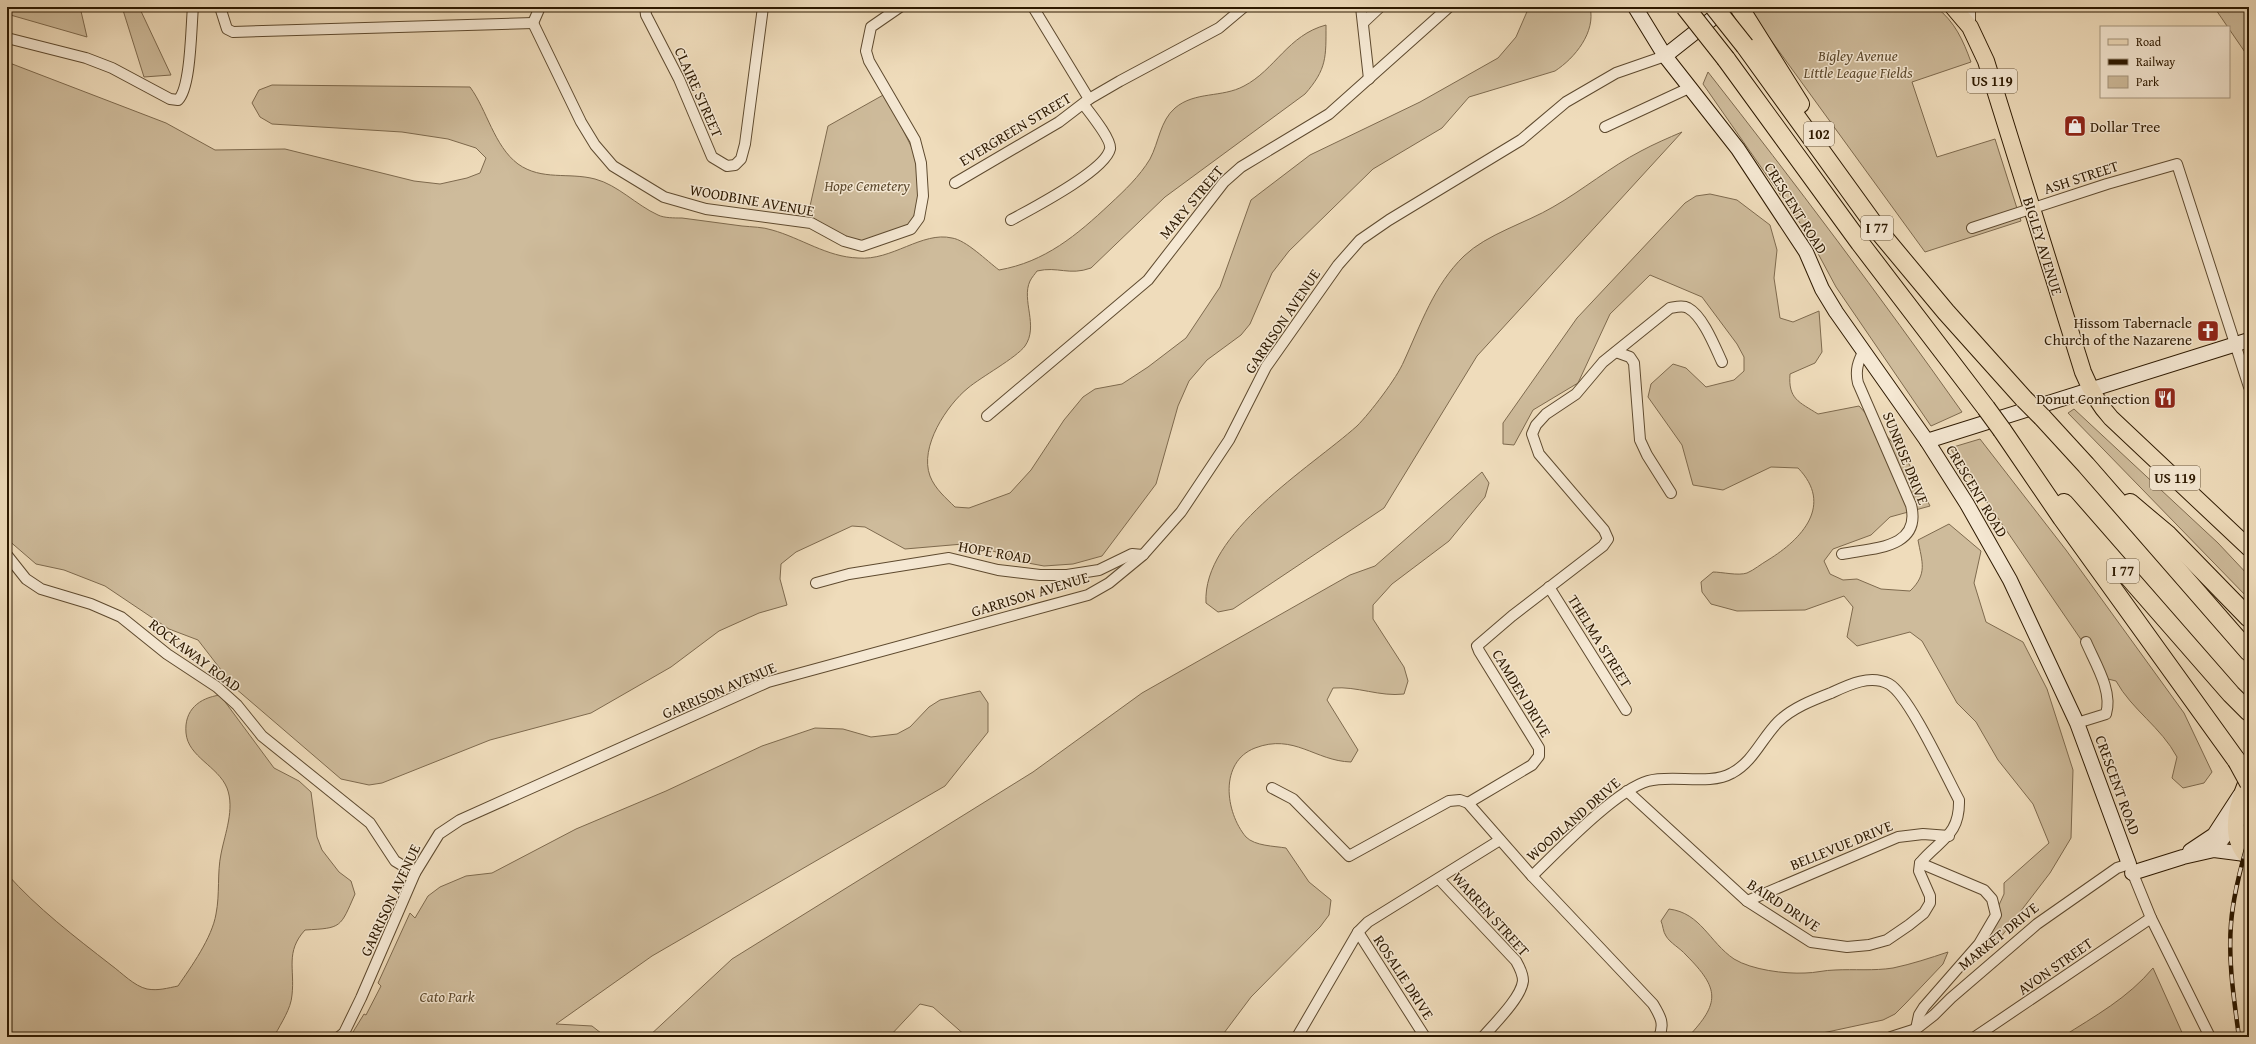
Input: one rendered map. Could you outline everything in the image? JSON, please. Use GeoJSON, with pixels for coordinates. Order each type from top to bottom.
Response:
{"type":"FeatureCollection","features":[{"type":"Feature","properties":{"kind":"highway","name":"I 77"},"geometry":{"type":"LineString","coordinates":[[1685,7],[1726,60],[1860,243],[2016,448],[2231,694],[2249,712]]}},
{"type":"Feature","properties":{"kind":"highway","name":"I 77"},"geometry":{"type":"LineString","coordinates":[[1714,7],[1751,40],[1881,234],[1946,312],[2086,465],[2168,535],[2249,618]]}},
{"type":"Feature","properties":{"kind":"highway"},"geometry":{"type":"LineString","coordinates":[[1739,7],[1751,40]]}},
{"type":"Feature","properties":{"kind":"highway"},"geometry":{"type":"LineString","coordinates":[[2016,448],[2062,518],[2243,766],[2245,788]]}},
{"type":"Feature","properties":{"kind":"highway"},"geometry":{"type":"LineString","coordinates":[[2086,465],[2249,652]]}},
{"type":"Feature","properties":{"kind":"main road","name":"BIGLEY AVENUE"},"geometry":{"type":"LineString","coordinates":[[1953,7],[1970,27],[1986,61],[2083,372],[2090,389],[2101,407],[2111,418],[2249,548]]}},
{"type":"Feature","properties":{"kind":"main road"},"geometry":{"type":"LineString","coordinates":[[2247,856],[2237,836],[2235,822],[2249,777]]}},
{"type":"Feature","properties":{"kind":"street"},"geometry":{"type":"LineString","coordinates":[[7,38],[86,58],[112,68],[170,99],[178,100],[183,96],[186,83],[193,7]]}},
{"type":"Feature","properties":{"kind":"street"},"geometry":{"type":"LineString","coordinates":[[220,7],[227,29],[233,32],[533,23],[540,7]]}},
{"type":"Feature","properties":{"kind":"street","name":"CLAIRE STREET"},"geometry":{"type":"LineString","coordinates":[[644,7],[646,15],[679,79],[712,157],[727,166],[734,165],[741,159],[764,7]]}},
{"type":"Feature","properties":{"kind":"street","name":"WOODBINE AVENUE"},"geometry":{"type":"LineString","coordinates":[[533,23],[581,122],[596,145],[613,166],[664,197],[706,209],[810,223],[844,241],[862,246],[911,229],[919,218],[923,196],[921,163],[915,140],[869,61],[866,51],[871,27],[877,21],[900,7]]}},
{"type":"Feature","properties":{"kind":"street"},"geometry":{"type":"LineString","coordinates":[[1011,220],[1065,190],[1088,173],[1106,156],[1110,149],[1109,141],[1033,7]]}},
{"type":"Feature","properties":{"kind":"street","name":"EVERGREEN STREET"},"geometry":{"type":"LineString","coordinates":[[955,184],[1059,122],[1086,102],[1219,28],[1244,7]]}},
{"type":"Feature","properties":{"kind":"street"},"geometry":{"type":"LineString","coordinates":[[1360,7],[1369,79]]}},
{"type":"Feature","properties":{"kind":"street"},"geometry":{"type":"LineString","coordinates":[[1363,24],[1380,7]]}},
{"type":"Feature","properties":{"kind":"street","name":"MARY STREET"},"geometry":{"type":"LineString","coordinates":[[987,416],[1148,280],[1224,182],[1241,167],[1329,114],[1449,7]]}},
{"type":"Feature","properties":{"kind":"street","name":"CRESCENT ROAD"},"geometry":{"type":"LineString","coordinates":[[1635,7],[1665,56],[1738,149],[1806,252],[1822,289],[1836,312],[1927,441],[2010,580],[2077,723],[2151,918],[2210,1037]]}},
{"type":"Feature","properties":{"kind":"street"},"geometry":{"type":"LineString","coordinates":[[1665,56],[1727,7]]}},
{"type":"Feature","properties":{"kind":"street"},"geometry":{"type":"LineString","coordinates":[[1970,7],[1970,27]]}},
{"type":"Feature","properties":{"kind":"street","name":"GARRISON AVENUE"},"geometry":{"type":"LineString","coordinates":[[340,1037],[361,998],[415,873],[439,834],[460,820],[768,682],[1088,595],[1109,583],[1143,555],[1181,512],[1229,440],[1266,367],[1338,265],[1360,240],[1389,220],[1521,140],[1566,102],[1616,73],[1665,56]]}},
{"type":"Feature","properties":{"kind":"street"},"geometry":{"type":"LineString","coordinates":[[1605,127],[1689,88]]}},
{"type":"Feature","properties":{"kind":"street","name":"ASH STREET"},"geometry":{"type":"LineString","coordinates":[[1972,228],[2107,184],[2177,164],[2236,344]]}},
{"type":"Feature","properties":{"kind":"street","name":"CAMDEN DRIVE"},"geometry":{"type":"LineString","coordinates":[[1468,803],[1532,765],[1539,756],[1539,748],[1479,651],[1478,646],[1549,587],[1603,546],[1608,539],[1604,530],[1539,454],[1532,434],[1536,425],[1546,414],[1576,394],[1602,362],[1670,308],[1679,306],[1688,308],[1700,319],[1722,362]]}},
{"type":"Feature","properties":{"kind":"street"},"geometry":{"type":"LineString","coordinates":[[1927,441],[2249,340]]}},
{"type":"Feature","properties":{"kind":"street"},"geometry":{"type":"LineString","coordinates":[[2236,344],[2249,387]]}},
{"type":"Feature","properties":{"kind":"street","name":"SUNRISE DRIVE"},"geometry":{"type":"LineString","coordinates":[[1842,554],[1890,545],[1903,539],[1911,530],[1914,517],[1911,505],[1858,383],[1856,374],[1858,360],[1864,350]]}},
{"type":"Feature","properties":{"kind":"street"},"geometry":{"type":"LineString","coordinates":[[1616,352],[1630,357],[1634,364],[1640,440],[1647,455],[1672,493]]}},
{"type":"Feature","properties":{"kind":"street","name":"HOPE ROAD"},"geometry":{"type":"LineString","coordinates":[[816,583],[849,574],[949,558],[998,570],[1040,575],[1067,575],[1099,570],[1132,554],[1143,555]]}},
{"type":"Feature","properties":{"kind":"street","name":"ROCKAWAY ROAD"},"geometry":{"type":"LineString","coordinates":[[7,555],[26,579],[41,589],[91,604],[121,618],[167,654],[217,687],[237,705],[262,736],[370,823],[395,861],[415,873]]}},
{"type":"Feature","properties":{"kind":"street","name":"THELMA STREET"},"geometry":{"type":"LineString","coordinates":[[1549,587],[1626,710]]}},
{"type":"Feature","properties":{"kind":"street"},"geometry":{"type":"LineString","coordinates":[[2077,723],[2106,714],[2109,705],[2108,696],[2086,642]]}},
{"type":"Feature","properties":{"kind":"street","name":"WOODLAND DRIVE"},"geometry":{"type":"LineString","coordinates":[[1532,876],[1627,790],[1649,781],[1719,778],[1731,774],[1742,767],[1778,722],[1789,714],[1853,683],[1869,680],[1888,684],[1897,690],[1908,705],[1959,800],[1959,812],[1949,836],[1930,851],[1920,863]]}},
{"type":"Feature","properties":{"kind":"street"},"geometry":{"type":"LineString","coordinates":[[1272,788],[1293,799],[1349,856],[1450,801],[1460,800],[1468,803],[1532,876],[1653,1004],[1661,1018],[1662,1028],[1659,1037]]}},
{"type":"Feature","properties":{"kind":"street"},"geometry":{"type":"LineString","coordinates":[[2183,857],[2214,835],[2245,788]]}},
{"type":"Feature","properties":{"kind":"street","name":"BAIRD DRIVE"},"geometry":{"type":"LineString","coordinates":[[1627,790],[1747,901],[1811,942],[1847,947],[1869,946],[1887,940],[1909,925],[1924,913],[1930,903],[1930,896],[1919,871],[1920,863]]}},
{"type":"Feature","properties":{"kind":"street"},"geometry":{"type":"LineString","coordinates":[[2214,850],[2235,822]]}},
{"type":"Feature","properties":{"kind":"street","name":"BELLEVUE DRIVE"},"geometry":{"type":"LineString","coordinates":[[1747,901],[1898,837],[1923,834],[1949,836]]}},
{"type":"Feature","properties":{"kind":"street"},"geometry":{"type":"LineString","coordinates":[[1297,1037],[1358,932],[1368,922],[1500,840]]}},
{"type":"Feature","properties":{"kind":"street"},"geometry":{"type":"LineString","coordinates":[[2183,857],[2214,850],[2247,856]]}},
{"type":"Feature","properties":{"kind":"street","name":"MARKET DRIVE"},"geometry":{"type":"LineString","coordinates":[[1892,1037],[1916,1029],[1934,1015],[1956,993],[2037,924],[2117,868],[2131,868],[2183,857]]}},
{"type":"Feature","properties":{"kind":"street"},"geometry":{"type":"LineString","coordinates":[[1916,1029],[1919,1015],[1924,1007],[1979,944],[1996,915],[1992,899],[1984,890],[1920,863]]}},
{"type":"Feature","properties":{"kind":"street","name":"WARREN STREET"},"geometry":{"type":"LineString","coordinates":[[1439,878],[1516,961],[1521,970],[1523,982],[1516,998],[1483,1037]]}},
{"type":"Feature","properties":{"kind":"street","name":"AVON STREET"},"geometry":{"type":"LineString","coordinates":[[1975,1037],[2151,918]]}},
{"type":"Feature","properties":{"kind":"street","name":"ROSALIE DRIVE"},"geometry":{"type":"LineString","coordinates":[[1358,932],[1425,1037]]}},
{"type":"Feature","properties":{"kind":"green space"},"geometry":{"type":"Polygon","coordinates":[[[7,7],[80,7],[87,37],[7,14],[7,7]]]}},
{"type":"Feature","properties":{"kind":"green space"},"geometry":{"type":"Polygon","coordinates":[[[122,7],[139,7],[171,75],[144,77],[122,7]]]}},
{"type":"Feature","properties":{"kind":"green space"},"geometry":{"type":"Polygon","coordinates":[[[1529,7],[1590,7],[1590,26],[1587,35],[1576,52],[1555,71],[1469,97],[1442,128],[1373,169],[1289,251],[1272,273],[1250,324],[1241,335],[1207,360],[1189,381],[1178,406],[1156,484],[1102,556],[1073,564],[1044,566],[1028,563],[990,550],[963,544],[905,549],[865,527],[852,526],[796,552],[781,564],[780,579],[787,605],[759,613],[719,631],[671,667],[591,713],[490,740],[382,783],[369,785],[341,779],[235,688],[198,640],[169,629],[105,586],[64,570],[36,564],[7,539],[7,62],[166,123],[215,150],[285,149],[414,181],[440,184],[467,178],[480,173],[486,158],[476,148],[448,139],[402,132],[272,124],[260,117],[252,103],[259,90],[272,85],[470,87],[503,148],[518,164],[536,173],[595,179],[619,190],[660,216],[769,229],[783,233],[825,251],[847,257],[858,258],[871,258],[883,255],[929,239],[941,237],[952,238],[970,247],[999,270],[1031,261],[1046,254],[1073,236],[1098,215],[1146,166],[1166,119],[1175,108],[1191,99],[1236,90],[1244,86],[1265,71],[1302,36],[1326,25],[1324,62],[1318,77],[1305,94],[1165,197],[1091,268],[1076,271],[1037,271],[1030,281],[1028,288],[1027,296],[1030,330],[1029,338],[1025,346],[1014,356],[960,395],[937,428],[928,452],[928,465],[932,481],[941,493],[955,507],[969,508],[1010,493],[1031,470],[1064,420],[1083,397],[1095,389],[1122,384],[1148,367],[1186,338],[1220,287],[1251,200],[1310,155],[1420,102],[1498,58],[1516,37],[1529,7]]]}},
{"type":"Feature","properties":{"kind":"green space","name":"Bigley Avenue Little League Fields"},"geometry":{"type":"Polygon","coordinates":[[[1753,7],[1936,7],[1943,13],[1958,32],[1971,62],[1912,82],[1937,157],[1995,139],[2021,221],[1925,252],[1749,10],[1753,7]]]}},
{"type":"Feature","properties":{"kind":"green space"},"geometry":{"type":"Polygon","coordinates":[[[2214,7],[2245,7],[2249,13],[2249,58],[2230,30],[2230,26],[2227,26],[2214,7]]]}},
{"type":"Feature","properties":{"kind":"green space"},"geometry":{"type":"Polygon","coordinates":[[[1708,72],[1837,240],[1962,412],[1931,426],[1836,287],[1807,233],[1703,84],[1708,72]]]}},
{"type":"Feature","properties":{"kind":"green space","name":"Hope Cemetery"},"geometry":{"type":"Polygon","coordinates":[[[885,94],[919,162],[919,204],[912,220],[905,227],[862,242],[840,234],[808,215],[828,126],[885,94]]]}},
{"type":"Feature","properties":{"kind":"green space"},"geometry":{"type":"Polygon","coordinates":[[[1682,132],[1477,356],[1384,508],[1233,609],[1218,612],[1206,603],[1209,577],[1221,552],[1240,527],[1262,504],[1357,426],[1369,413],[1401,368],[1436,292],[1444,279],[1464,256],[1484,241],[1542,213],[1564,200],[1630,157],[1682,132]]]}},
{"type":"Feature","properties":{"kind":"green space"},"geometry":{"type":"Polygon","coordinates":[[[1710,194],[1737,200],[1770,225],[1777,250],[1774,278],[1780,318],[1793,322],[1819,311],[1822,352],[1815,363],[1790,374],[1791,389],[1796,399],[1818,414],[1859,406],[1905,456],[1930,506],[1890,517],[1871,535],[1833,549],[1824,561],[1830,574],[1843,580],[1857,579],[1881,589],[1910,591],[1919,579],[1922,567],[1918,540],[1949,524],[1981,551],[1974,583],[1986,622],[2023,642],[2047,689],[2073,770],[2071,838],[2050,873],[1994,946],[1974,960],[2004,894],[2004,883],[2049,843],[2033,804],[1998,760],[1976,722],[1957,703],[1922,641],[1910,632],[1857,646],[1847,637],[1853,607],[1844,596],[1805,610],[1737,611],[1711,604],[1702,592],[1701,582],[1713,572],[1735,574],[1747,573],[1781,552],[1802,531],[1809,520],[1813,508],[1813,495],[1808,482],[1798,468],[1771,467],[1723,490],[1693,485],[1682,445],[1648,397],[1651,384],[1673,364],[1686,368],[1706,387],[1734,380],[1744,371],[1744,357],[1737,344],[1702,297],[1650,275],[1610,314],[1578,383],[1533,410],[1514,445],[1503,444],[1503,423],[1577,318],[1685,203],[1696,196],[1710,194]]]}},
{"type":"Feature","properties":{"kind":"green space"},"geometry":{"type":"Polygon","coordinates":[[[2074,409],[2218,543],[2249,576],[2249,599],[2068,413],[2074,409]]]}},
{"type":"Feature","properties":{"kind":"green space"},"geometry":{"type":"Polygon","coordinates":[[[1980,439],[2066,550],[2184,713],[2212,772],[2204,783],[2183,788],[2172,778],[2177,757],[2170,746],[2155,727],[2130,701],[2116,681],[2108,679],[1950,448],[1980,439]]]}},
{"type":"Feature","properties":{"kind":"green space"},"geometry":{"type":"Polygon","coordinates":[[[1482,472],[1489,483],[1485,497],[1449,541],[1392,584],[1373,605],[1373,619],[1404,667],[1408,681],[1404,694],[1395,695],[1333,688],[1327,700],[1358,750],[1351,762],[1326,757],[1293,746],[1269,744],[1255,748],[1243,755],[1235,764],[1229,788],[1230,802],[1233,815],[1246,837],[1259,844],[1286,848],[1309,882],[1331,900],[1329,915],[1320,927],[1251,997],[1221,1037],[967,1037],[933,1007],[920,1004],[889,1037],[648,1037],[732,959],[1033,772],[1142,693],[1350,575],[1375,566],[1482,472]]]}},
{"type":"Feature","properties":{"kind":"green space","name":"Cato Park"},"geometry":{"type":"Polygon","coordinates":[[[980,691],[988,703],[988,732],[945,786],[652,956],[556,1024],[592,1026],[606,1037],[350,1037],[364,1014],[366,1015],[381,986],[378,983],[410,913],[415,918],[428,896],[440,887],[466,876],[492,873],[576,829],[666,791],[762,746],[815,728],[843,729],[871,737],[897,734],[910,727],[929,707],[940,700],[980,691]]]}},
{"type":"Feature","properties":{"kind":"green space"},"geometry":{"type":"Polygon","coordinates":[[[220,695],[274,768],[299,781],[311,792],[317,837],[322,850],[339,872],[351,881],[355,894],[346,914],[338,924],[333,927],[305,930],[299,938],[293,953],[293,986],[291,1000],[288,1011],[275,1035],[273,1037],[7,1037],[7,874],[31,899],[57,922],[137,985],[155,990],[178,986],[195,961],[206,942],[214,923],[218,899],[220,861],[230,813],[230,804],[227,788],[223,780],[192,749],[186,733],[186,725],[190,712],[194,706],[206,699],[220,695]]]}},
{"type":"Feature","properties":{"kind":"green space"},"geometry":{"type":"Polygon","coordinates":[[[1669,909],[1689,916],[1697,922],[1725,952],[1734,959],[1759,969],[1778,972],[1809,973],[1831,970],[1886,969],[1907,965],[1948,952],[1943,964],[1905,1004],[1895,1014],[1883,1020],[1804,1037],[1688,1037],[1706,1015],[1712,996],[1710,987],[1705,977],[1684,952],[1670,941],[1665,934],[1661,921],[1669,909]]]}},
{"type":"Feature","properties":{"kind":"green space"},"geometry":{"type":"Polygon","coordinates":[[[2153,968],[2184,1037],[2062,1037],[2099,1014],[2122,997],[2143,979],[2153,968]]]}},
{"type":"Feature","properties":{"kind":"railway"},"geometry":{"type":"LineString","coordinates":[[2239,1037],[2232,980],[2230,938],[2235,891],[2249,839]]}},
{"type":"Feature","properties":{"kind":"place","name":"Dollar Tree"},"geometry":{"type":"Point","coordinates":[2075,126]}},
{"type":"Feature","properties":{"kind":"place","name":"Hissom Tabernacle Church of the Nazarene"},"geometry":{"type":"Point","coordinates":[2208,331]}},
{"type":"Feature","properties":{"kind":"place","name":"Donut Connection"},"geometry":{"type":"Point","coordinates":[2165,398]}}]}
